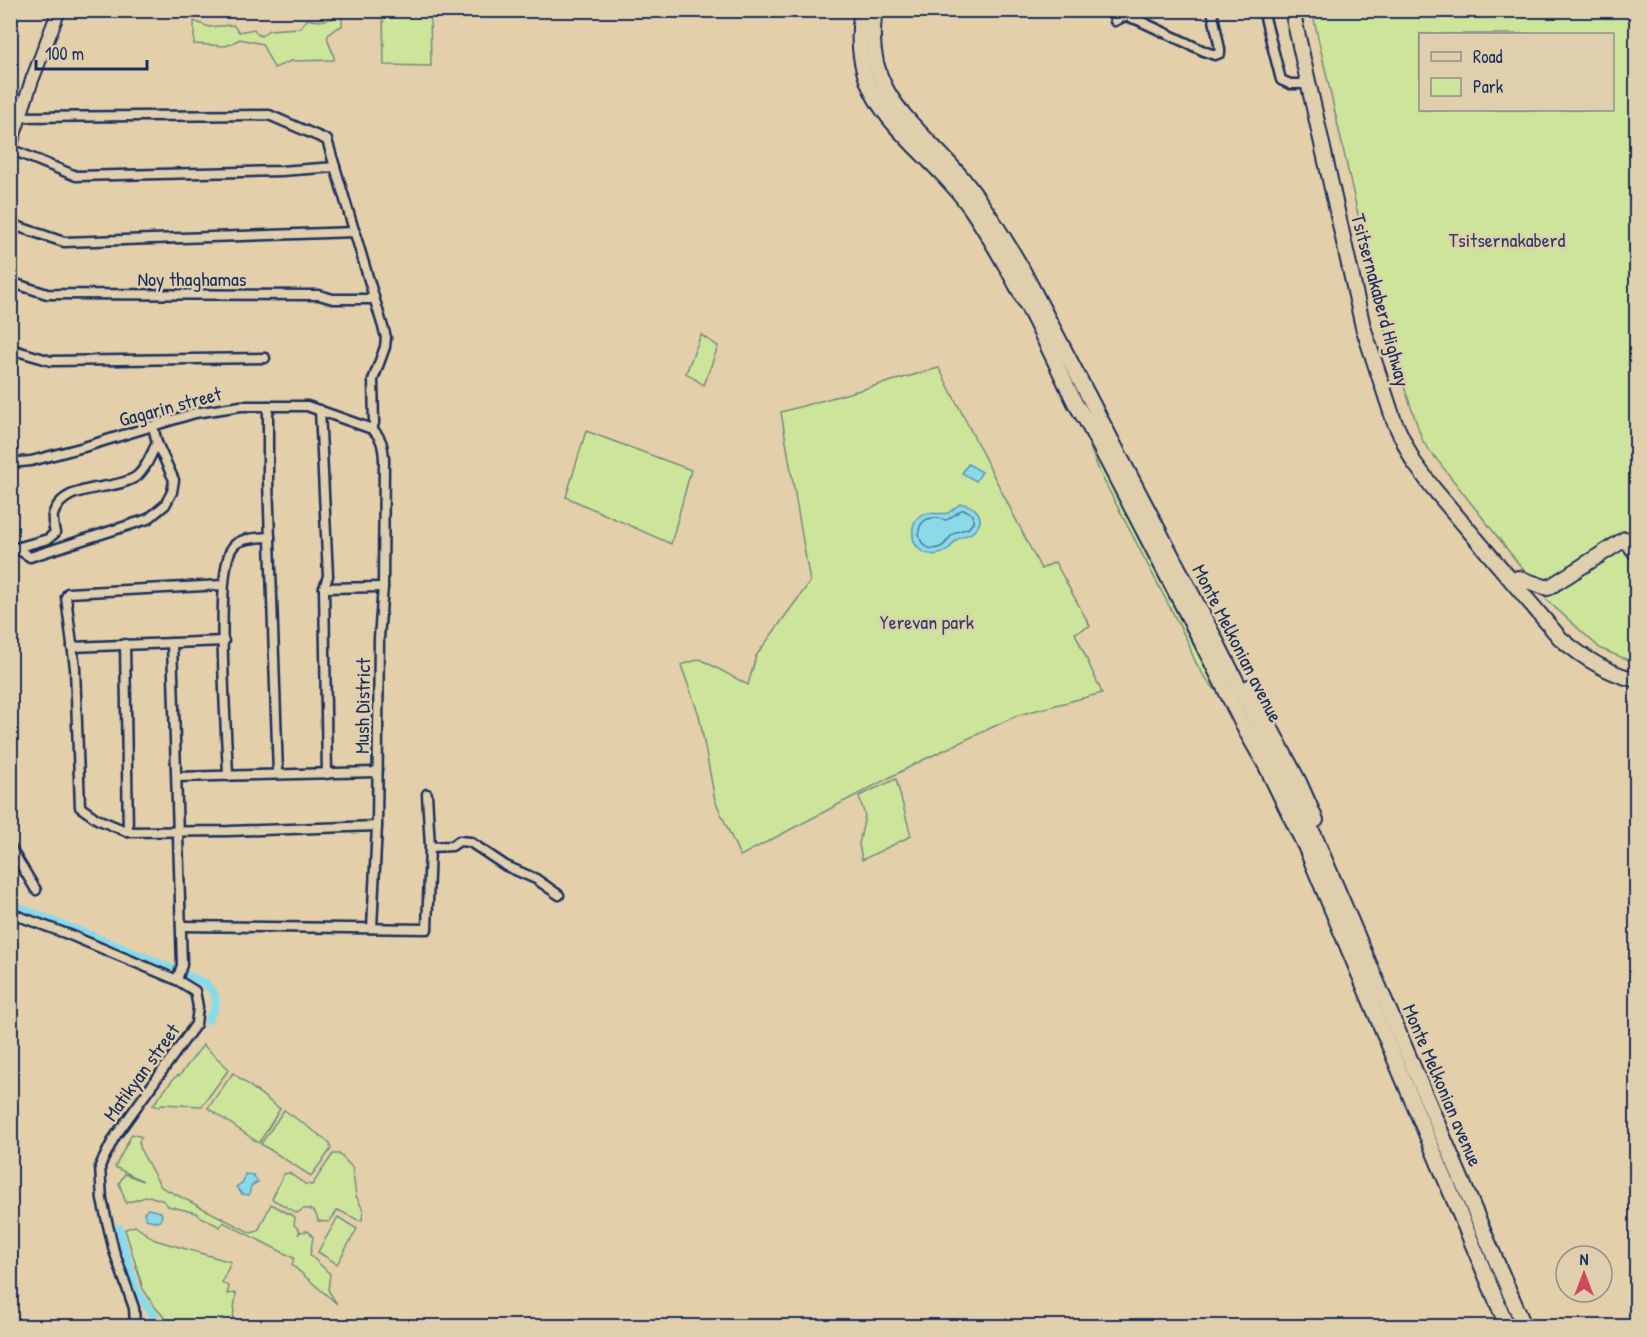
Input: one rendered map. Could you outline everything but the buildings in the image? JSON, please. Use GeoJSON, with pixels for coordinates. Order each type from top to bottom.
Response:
{"type":"FeatureCollection","features":[{"type":"Feature","properties":{"kind":"main road","name":"Monte Melkonian avenue"},"geometry":{"type":"LineString","coordinates":[[862,10],[860,50],[865,76],[875,99],[889,120],[973,211],[1016,270],[1059,338],[1093,419],[1198,635],[1306,848],[1507,1326]]}},
{"type":"Feature","properties":{"kind":"main road","name":"Monte Melkonian avenue"},"geometry":{"type":"LineString","coordinates":[[875,10],[872,27],[874,61],[888,96],[906,120],[977,196],[992,217],[1075,403],[1093,419],[1315,837],[1524,1326]]}},
{"type":"Feature","properties":{"kind":"main road","name":"Tsitsernakaberd Highway"},"geometry":{"type":"LineString","coordinates":[[1292,10],[1364,327],[1394,421],[1413,461],[1433,488],[1560,638],[1581,656],[1610,671],[1636,680]]}},
{"type":"Feature","properties":{"kind":"main road","name":"Tsitsernakaberd Highway"},"geometry":{"type":"LineString","coordinates":[[1300,10],[1371,327],[1399,413],[1419,458],[1558,625],[1583,647],[1607,661],[1636,672]]}},
{"type":"Feature","properties":{"kind":"main road"},"geometry":{"type":"LineString","coordinates":[[1059,338],[1082,366],[1299,782],[1357,912],[1532,1326]]}},
{"type":"Feature","properties":{"kind":"main road"},"geometry":{"type":"LineString","coordinates":[[1518,578],[1548,588],[1625,539],[1636,553]]}},
{"type":"Feature","properties":{"kind":"street"},"geometry":{"type":"LineString","coordinates":[[59,10],[10,148],[76,176],[281,171],[335,166]]}},
{"type":"Feature","properties":{"kind":"street"},"geometry":{"type":"LineString","coordinates":[[1115,21],[1125,16],[1138,20],[1215,55],[1220,53],[1220,49],[1212,10]]}},
{"type":"Feature","properties":{"kind":"street"},"geometry":{"type":"LineString","coordinates":[[1263,10],[1281,80],[1290,84],[1308,84]]}},
{"type":"Feature","properties":{"kind":"street"},"geometry":{"type":"LineString","coordinates":[[20,117],[269,115],[327,140],[378,307],[386,343],[373,380],[374,423],[372,429]]}},
{"type":"Feature","properties":{"kind":"street","name":"Noy thaghamas"},"geometry":{"type":"LineString","coordinates":[[10,224],[64,242],[355,232]]}},
{"type":"Feature","properties":{"kind":"street","name":"Noy thaghamas"},"geometry":{"type":"LineString","coordinates":[[10,282],[48,294],[319,295],[333,299],[374,299]]}},
{"type":"Feature","properties":{"kind":"street"},"geometry":{"type":"LineString","coordinates":[[10,349],[51,362],[265,358]]}},
{"type":"Feature","properties":{"kind":"street","name":"Gagarin street"},"geometry":{"type":"LineString","coordinates":[[10,464],[84,447],[195,413],[241,406],[307,406],[372,429]]}},
{"type":"Feature","properties":{"kind":"street"},"geometry":{"type":"LineString","coordinates":[[268,406],[278,774]]}},
{"type":"Feature","properties":{"kind":"street","name":"Mush District"},"geometry":{"type":"LineString","coordinates":[[320,410],[328,576],[324,588],[327,774]]}},
{"type":"Feature","properties":{"kind":"street"},"geometry":{"type":"LineString","coordinates":[[13,548],[30,556],[148,519],[165,505],[172,492],[174,480],[157,443],[153,426]]}},
{"type":"Feature","properties":{"kind":"street","name":"Mush District"},"geometry":{"type":"LineString","coordinates":[[372,429],[379,435],[383,452],[383,586],[379,638],[377,826],[372,928]]}},
{"type":"Feature","properties":{"kind":"street"},"geometry":{"type":"LineString","coordinates":[[13,548],[48,539],[55,533],[53,516],[58,503],[77,492],[102,488],[135,478],[157,443]]}},
{"type":"Feature","properties":{"kind":"street"},"geometry":{"type":"LineString","coordinates":[[228,776],[223,585],[232,547],[240,541],[270,537]]}},
{"type":"Feature","properties":{"kind":"street"},"geometry":{"type":"LineString","coordinates":[[223,585],[68,593],[66,597],[75,668],[80,807],[97,819],[128,832],[377,826]]}},
{"type":"Feature","properties":{"kind":"street"},"geometry":{"type":"LineString","coordinates":[[324,588],[383,586]]}},
{"type":"Feature","properties":{"kind":"street"},"geometry":{"type":"LineString","coordinates":[[72,647],[224,641]]}},
{"type":"Feature","properties":{"kind":"street"},"geometry":{"type":"LineString","coordinates":[[172,643],[182,965],[177,980]]}},
{"type":"Feature","properties":{"kind":"street"},"geometry":{"type":"LineString","coordinates":[[125,644],[128,832]]}},
{"type":"Feature","properties":{"kind":"street"},"geometry":{"type":"LineString","coordinates":[[177,777],[376,772]]}},
{"type":"Feature","properties":{"kind":"street"},"geometry":{"type":"LineString","coordinates":[[181,926],[427,929],[430,847],[427,794]]}},
{"type":"Feature","properties":{"kind":"street"},"geometry":{"type":"LineString","coordinates":[[430,847],[452,846],[459,841],[470,842],[506,866],[536,879],[559,895]]}},
{"type":"Feature","properties":{"kind":"street"},"geometry":{"type":"LineString","coordinates":[[10,848],[36,890]]}},
{"type":"Feature","properties":{"kind":"street","name":"Matikyan street"},"geometry":{"type":"LineString","coordinates":[[10,913],[70,935],[177,980],[195,992],[198,1007],[196,1024],[114,1138],[99,1166],[102,1200],[114,1251],[134,1308],[135,1326]]}},
{"type":"Feature","properties":{"kind":"green space"},"geometry":{"type":"Polygon","coordinates":[[[383,11],[395,11],[398,15],[404,16],[409,11],[430,11],[431,66],[384,65],[383,11]]]}},
{"type":"Feature","properties":{"kind":"green space","name":"Tsitsernakaberd"},"geometry":{"type":"Polygon","coordinates":[[[1312,11],[1636,11],[1636,663],[1601,649],[1548,601],[1423,442],[1383,325],[1312,11]]]}},
{"type":"Feature","properties":{"kind":"green space"},"geometry":{"type":"Polygon","coordinates":[[[342,16],[342,26],[328,37],[334,60],[291,61],[274,68],[262,44],[240,39],[226,46],[194,44],[194,21],[209,27],[233,25],[239,32],[254,29],[261,36],[269,30],[299,28],[308,19],[324,20],[342,16]]]}},
{"type":"Feature","properties":{"kind":"green space"},"geometry":{"type":"Polygon","coordinates":[[[701,335],[718,346],[704,385],[686,373],[701,335]]]}},
{"type":"Feature","properties":{"kind":"green space","name":"Yerevan park"},"geometry":{"type":"Polygon","coordinates":[[[939,368],[1041,569],[1055,562],[1090,626],[1075,633],[1102,693],[1018,715],[921,761],[740,856],[715,800],[699,715],[681,665],[700,659],[748,685],[756,656],[810,582],[781,412],[939,368]]]}},
{"type":"Feature","properties":{"kind":"green space"},"geometry":{"type":"Polygon","coordinates":[[[586,431],[691,470],[671,544],[566,497],[586,431]]]}},
{"type":"Feature","properties":{"kind":"green space"},"geometry":{"type":"Polygon","coordinates":[[[1086,437],[1219,694],[1197,665],[1189,644],[1100,473],[1086,437]]]}},
{"type":"Feature","properties":{"kind":"green space"},"geometry":{"type":"Polygon","coordinates":[[[896,779],[911,836],[862,860],[859,844],[865,816],[859,796],[896,779]]]}},
{"type":"Feature","properties":{"kind":"green space"},"geometry":{"type":"Polygon","coordinates":[[[203,1045],[229,1069],[202,1106],[162,1104],[159,1107],[153,1105],[175,1077],[180,1075],[203,1045]]]}},
{"type":"Feature","properties":{"kind":"green space"},"geometry":{"type":"Polygon","coordinates":[[[233,1073],[280,1109],[259,1143],[208,1108],[233,1073]]]}},
{"type":"Feature","properties":{"kind":"green space"},"geometry":{"type":"Polygon","coordinates":[[[284,1110],[329,1143],[331,1149],[311,1176],[261,1144],[284,1110]]]}},
{"type":"Feature","properties":{"kind":"green space"},"geometry":{"type":"Polygon","coordinates":[[[132,1134],[142,1137],[139,1141],[141,1151],[161,1187],[251,1233],[258,1231],[271,1204],[295,1217],[294,1225],[300,1231],[298,1235],[300,1232],[308,1231],[313,1237],[310,1255],[330,1274],[328,1290],[337,1304],[292,1265],[294,1258],[223,1222],[220,1227],[197,1213],[168,1206],[164,1201],[149,1196],[126,1203],[119,1183],[125,1174],[143,1181],[115,1167],[132,1134]]]}},
{"type":"Feature","properties":{"kind":"green space"},"geometry":{"type":"Polygon","coordinates":[[[333,1154],[339,1154],[352,1167],[356,1196],[363,1210],[362,1220],[338,1210],[329,1222],[318,1221],[311,1210],[303,1209],[297,1213],[272,1199],[284,1174],[289,1173],[305,1184],[312,1185],[333,1154]]]}},
{"type":"Feature","properties":{"kind":"green space"},"geometry":{"type":"Polygon","coordinates":[[[338,1217],[357,1229],[337,1264],[318,1252],[338,1217]]]}},
{"type":"Feature","properties":{"kind":"green space"},"geometry":{"type":"Polygon","coordinates":[[[135,1226],[155,1240],[231,1262],[222,1282],[229,1287],[227,1294],[236,1293],[232,1326],[172,1326],[154,1306],[143,1289],[125,1229],[135,1226]]]}},
{"type":"Feature","properties":{"kind":"water"},"geometry":{"type":"Polygon","coordinates":[[[968,464],[982,472],[976,481],[962,473],[968,464]]]}},
{"type":"Feature","properties":{"kind":"water"},"geometry":{"type":"Polygon","coordinates":[[[960,504],[970,506],[978,513],[980,521],[974,531],[957,540],[942,553],[930,554],[919,549],[914,541],[915,520],[923,514],[948,513],[960,504]]]}},
{"type":"Feature","properties":{"kind":"water"},"geometry":{"type":"Polygon","coordinates":[[[245,1174],[253,1175],[258,1182],[251,1186],[249,1195],[242,1194],[236,1187],[243,1182],[245,1174]]]}},
{"type":"Feature","properties":{"kind":"water"},"geometry":{"type":"Polygon","coordinates":[[[148,1209],[161,1212],[159,1222],[146,1219],[144,1213],[148,1209]]]}},
{"type":"Feature","properties":{"kind":"waterway"},"geometry":{"type":"LineString","coordinates":[[10,904],[205,983],[214,993],[216,1001],[208,1020]]}},
{"type":"Feature","properties":{"kind":"waterway"},"geometry":{"type":"LineString","coordinates":[[119,1228],[136,1290],[161,1326]]}}]}
